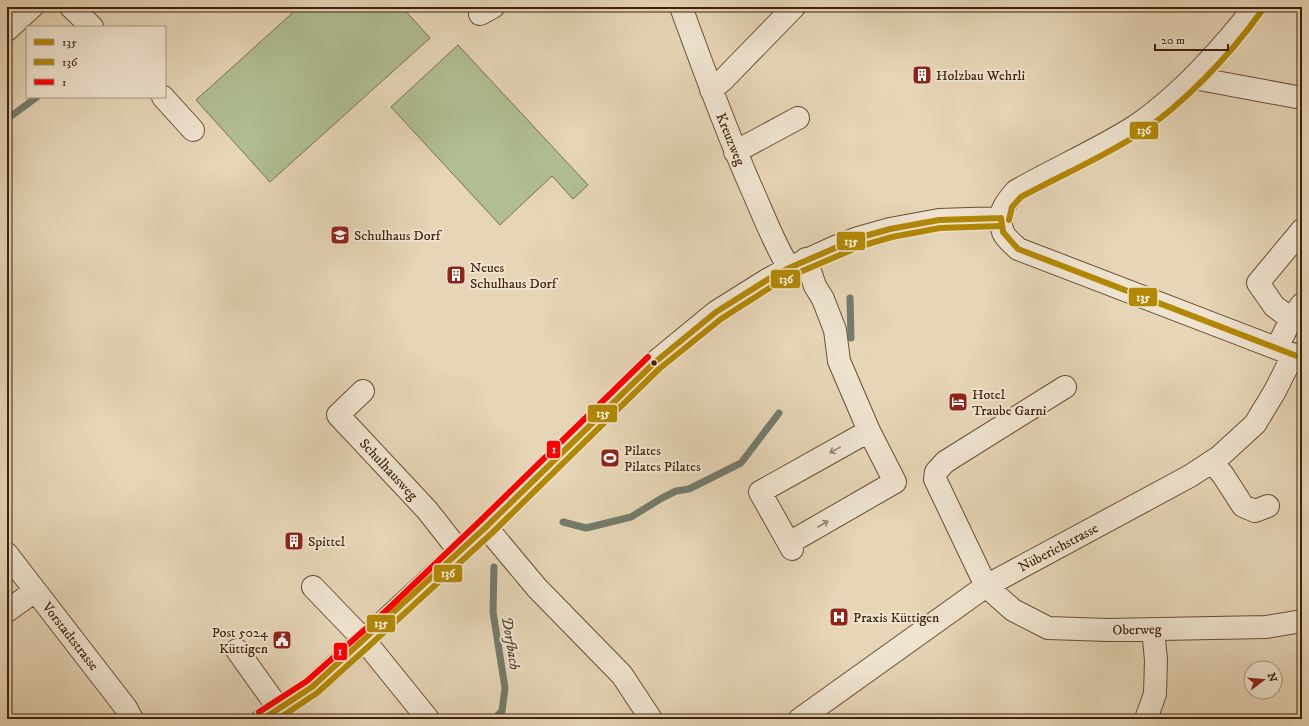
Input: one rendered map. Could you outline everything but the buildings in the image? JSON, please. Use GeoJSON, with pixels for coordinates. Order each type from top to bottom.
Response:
{"type":"FeatureCollection","features":[{"type":"Feature","properties":{"kind":"street"},"geometry":{"type":"LineString","coordinates":[[8,26],[32,7]]}},
{"type":"Feature","properties":{"kind":"street"},"geometry":{"type":"LineString","coordinates":[[71,7],[91,26]]}},
{"type":"Feature","properties":{"kind":"street","name":"Kreuzweg"},"geometry":{"type":"LineString","coordinates":[[681,7],[735,152],[766,222],[815,286],[816,302],[828,335],[837,350],[839,360],[869,431],[895,482],[791,546],[760,492],[869,431]]}},
{"type":"Feature","properties":{"kind":"street"},"geometry":{"type":"LineString","coordinates":[[711,90],[724,80],[794,7]]}},
{"type":"Feature","properties":{"kind":"street"},"geometry":{"type":"LineString","coordinates":[[1254,7],[1194,78],[1171,99],[1135,126],[1076,160],[1016,191],[1005,203],[1001,218],[1003,232],[1018,249],[1291,354]]}},
{"type":"Feature","properties":{"kind":"street"},"geometry":{"type":"LineString","coordinates":[[1194,78],[1302,98]]}},
{"type":"Feature","properties":{"kind":"street"},"geometry":{"type":"LineString","coordinates":[[164,98],[193,130]]}},
{"type":"Feature","properties":{"kind":"street"},"geometry":{"type":"LineString","coordinates":[[735,152],[798,118]]}},
{"type":"Feature","properties":{"kind":"street"},"geometry":{"type":"LineString","coordinates":[[237,650],[271,714],[312,687],[460,552],[654,364],[716,312],[767,280],[797,264],[858,238],[890,229],[939,220],[1001,218]]}},
{"type":"Feature","properties":{"kind":"street"},"geometry":{"type":"LineString","coordinates":[[1297,313],[1274,306],[1258,283],[1302,230]]}},
{"type":"Feature","properties":{"kind":"street","name":"Nüberichstrasse"},"geometry":{"type":"LineString","coordinates":[[800,719],[986,586],[1190,476],[1219,457],[1255,424],[1275,391],[1291,354],[1297,313]]}},
{"type":"Feature","properties":{"kind":"street"},"geometry":{"type":"LineString","coordinates":[[986,586],[935,479],[936,472],[945,462],[1065,387]]}},
{"type":"Feature","properties":{"kind":"street","name":"Schulhausweg"},"geometry":{"type":"LineString","coordinates":[[363,392],[338,416],[427,510],[460,552]]}},
{"type":"Feature","properties":{"kind":"street"},"geometry":{"type":"LineString","coordinates":[[1212,462],[1223,474],[1243,506],[1255,511],[1268,506]]}},
{"type":"Feature","properties":{"kind":"street"},"geometry":{"type":"LineString","coordinates":[[486,527],[537,588],[622,674],[650,719]]}},
{"type":"Feature","properties":{"kind":"street","name":"Vorstadtstrasse"},"geometry":{"type":"LineString","coordinates":[[7,554],[126,708],[132,719]]}},
{"type":"Feature","properties":{"kind":"street","name":"Oberweg"},"geometry":{"type":"LineString","coordinates":[[986,586],[1013,610],[1048,628],[1108,630],[1266,626],[1302,621]]}},
{"type":"Feature","properties":{"kind":"street"},"geometry":{"type":"LineString","coordinates":[[313,587],[364,640],[428,719]]}},
{"type":"Feature","properties":{"kind":"street"},"geometry":{"type":"LineString","coordinates":[[7,611],[35,590]]}},
{"type":"Feature","properties":{"kind":"street"},"geometry":{"type":"LineString","coordinates":[[1146,719],[1155,694],[1156,660],[1153,629]]}},
{"type":"Feature","properties":{"kind":"green space"},"geometry":{"type":"Polygon","coordinates":[[[299,7],[402,7],[430,38],[270,182],[196,100],[299,7]]]}},
{"type":"Feature","properties":{"kind":"green space"},"geometry":{"type":"Polygon","coordinates":[[[458,45],[588,185],[573,199],[552,176],[500,225],[391,107],[458,45]]]}},
{"type":"Feature","properties":{"kind":"waterway"},"geometry":{"type":"LineString","coordinates":[[7,119],[36,98]]}},
{"type":"Feature","properties":{"kind":"waterway","name":"Dorfbach"},"geometry":{"type":"LineString","coordinates":[[850,298],[851,338]]}},
{"type":"Feature","properties":{"kind":"waterway","name":"Dorfbach"},"geometry":{"type":"LineString","coordinates":[[563,522],[586,528],[631,517],[676,491],[689,489],[741,463],[779,413]]}},
{"type":"Feature","properties":{"kind":"waterway","name":"Dorfbach"},"geometry":{"type":"LineString","coordinates":[[494,567],[493,612],[505,688],[502,711],[494,719]]}},
{"type":"Feature","properties":{"kind":"transit line","name":"136"},"geometry":{"type":"LineString","coordinates":[[1009,220],[1012,207],[1021,197],[1125,143],[1156,122],[1173,108],[1220,62],[1261,12]]}},
{"type":"Feature","properties":{"kind":"transit line","name":"135"},"geometry":{"type":"LineString","coordinates":[[1001,218],[1003,232],[1018,249],[1302,358]]}},
{"type":"Feature","properties":{"kind":"transit line","name":"135"},"geometry":{"type":"LineString","coordinates":[[263,719],[312,687],[486,527],[654,363],[716,312],[789,268],[858,238],[890,229],[939,220],[1001,218]]}},
{"type":"Feature","properties":{"kind":"transit line","name":"136"},"geometry":{"type":"LineString","coordinates":[[278,719],[317,693],[492,533],[659,369],[721,319],[771,287],[793,275],[861,246],[892,237],[940,228],[1001,226]]}},
{"type":"Feature","properties":{"kind":"transit line","name":"1"},"geometry":{"type":"LineString","coordinates":[[259,712],[307,681],[389,608],[648,357]]}},
{"type":"Feature","properties":{"kind":"place","name":"Holzbau Wehrli"},"geometry":{"type":"Point","coordinates":[922,75]}},
{"type":"Feature","properties":{"kind":"place","name":"Schulhaus Dorf"},"geometry":{"type":"Point","coordinates":[340,235]}},
{"type":"Feature","properties":{"kind":"place","name":"Neues Schulhaus Dorf"},"geometry":{"type":"Point","coordinates":[456,275]}},
{"type":"Feature","properties":{"kind":"place","name":"Hotel Traube Garni"},"geometry":{"type":"Point","coordinates":[958,402]}},
{"type":"Feature","properties":{"kind":"place","name":"Pilates Pilates Pilates"},"geometry":{"type":"Point","coordinates":[610,458]}},
{"type":"Feature","properties":{"kind":"place","name":"Spittel"},"geometry":{"type":"Point","coordinates":[294,541]}},
{"type":"Feature","properties":{"kind":"place","name":"Praxis Küttigen"},"geometry":{"type":"Point","coordinates":[839,617]}},
{"type":"Feature","properties":{"kind":"place","name":"Post 5024 Küttigen"},"geometry":{"type":"Point","coordinates":[282,640]}}]}
